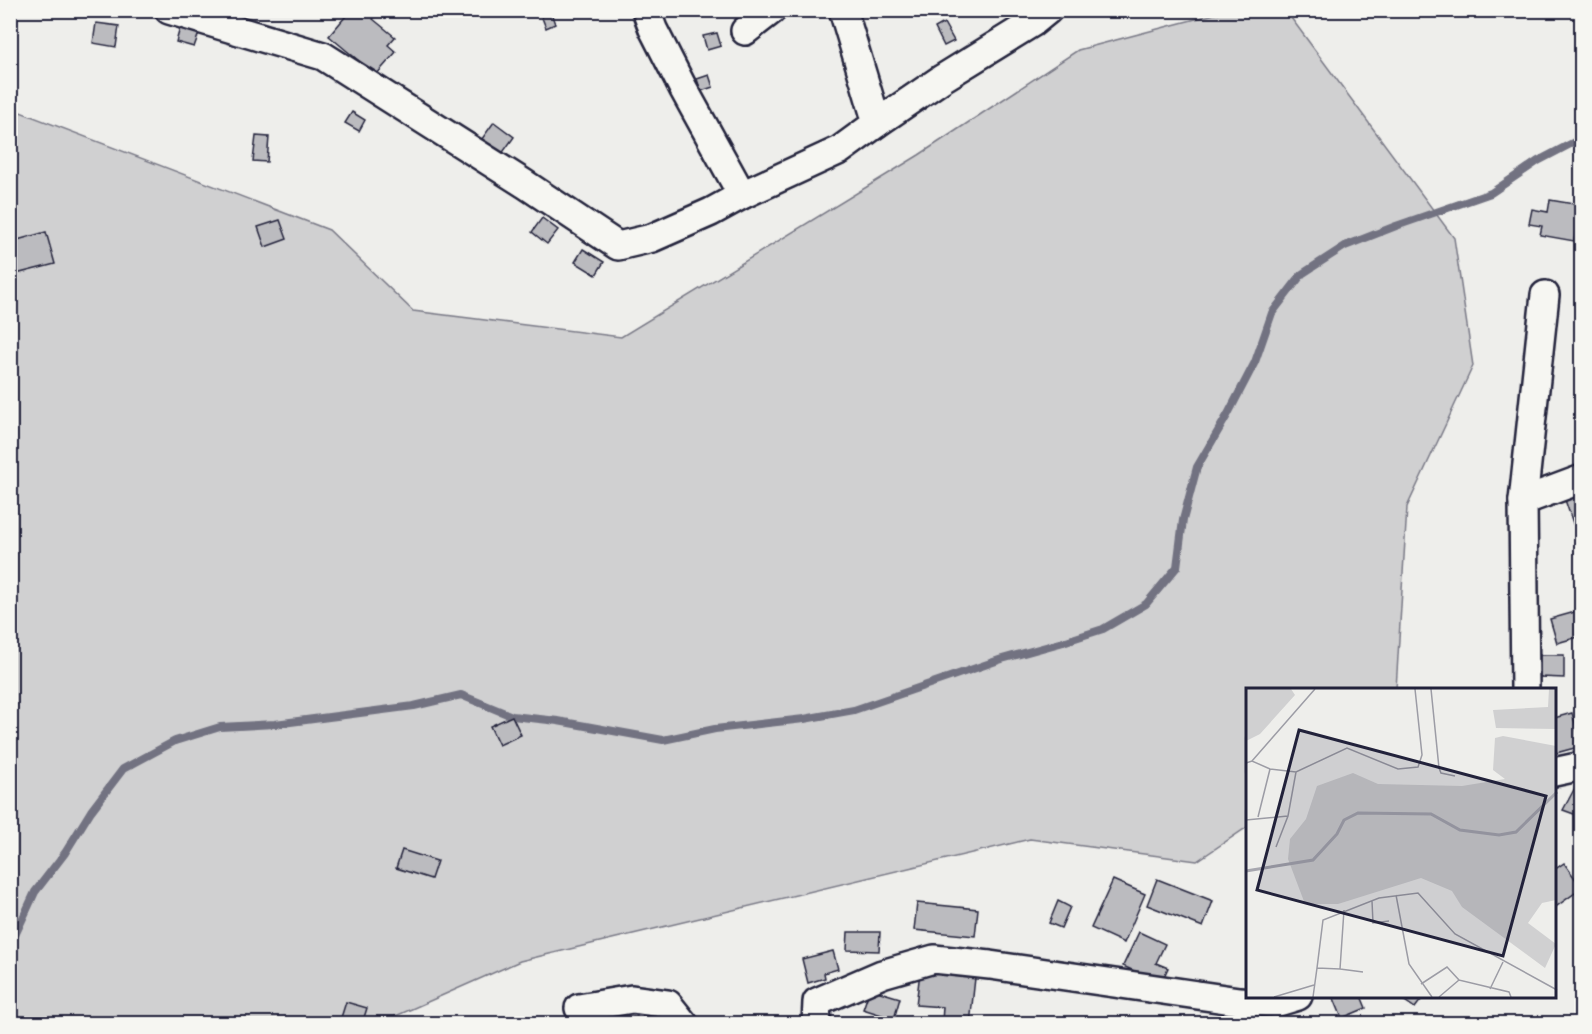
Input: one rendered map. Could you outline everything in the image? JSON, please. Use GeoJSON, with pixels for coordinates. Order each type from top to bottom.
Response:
{"type":"FeatureCollection","features":[{"type":"Feature","properties":{"kind":"street"},"geometry":{"type":"LineString","coordinates":[[169,10],[323,56],[618,246],[652,238],[840,150],[1036,15]]}},
{"type":"Feature","properties":{"kind":"street"},"geometry":{"type":"LineString","coordinates":[[646,10],[678,79],[742,195]]}},
{"type":"Feature","properties":{"kind":"street"},"geometry":{"type":"LineString","coordinates":[[745,31],[772,10]]}},
{"type":"Feature","properties":{"kind":"street"},"geometry":{"type":"LineString","coordinates":[[843,10],[877,123]]}},
{"type":"Feature","properties":{"kind":"street"},"geometry":{"type":"LineString","coordinates":[[1525,688],[1523,501],[1545,296]]}},
{"type":"Feature","properties":{"kind":"street"},"geometry":{"type":"LineString","coordinates":[[1523,501],[1581,479]]}},
{"type":"Feature","properties":{"kind":"street"},"geometry":{"type":"LineString","coordinates":[[1556,772],[1581,766]]}},
{"type":"Feature","properties":{"kind":"street"},"geometry":{"type":"LineString","coordinates":[[816,1023],[816,1002],[882,974],[934,959],[1239,1001],[1275,1003],[1291,998]]}},
{"type":"Feature","properties":{"kind":"street"},"geometry":{"type":"LineString","coordinates":[[579,1008],[632,999],[668,1004],[684,1023]]}},
{"type":"Feature","properties":{"kind":"shaded area"},"geometry":{"type":"Polygon","coordinates":[[[1226,11],[1286,11],[1454,238],[1473,366],[1407,507],[1396,688],[1246,688],[1246,828],[1197,861],[1030,839],[520,961],[380,1023],[11,1023],[10,108],[329,230],[413,311],[621,337],[919,155],[1078,50],[1226,11]]]}},
{"type":"Feature","properties":{"kind":"building"},"geometry":{"type":"Polygon","coordinates":[[[351,10],[380,10],[373,19],[395,37],[388,45],[396,52],[376,75],[329,36],[351,10]]]}},
{"type":"Feature","properties":{"kind":"building"},"geometry":{"type":"Polygon","coordinates":[[[539,10],[550,10],[555,24],[546,28],[539,10]]]}},
{"type":"Feature","properties":{"kind":"building"},"geometry":{"type":"Polygon","coordinates":[[[96,23],[119,26],[116,47],[93,43],[96,23]]]}},
{"type":"Feature","properties":{"kind":"building"},"geometry":{"type":"Polygon","coordinates":[[[944,23],[954,41],[944,46],[935,28],[944,23]]]}},
{"type":"Feature","properties":{"kind":"building"},"geometry":{"type":"Polygon","coordinates":[[[180,28],[199,33],[194,47],[176,42],[180,28]]]}},
{"type":"Feature","properties":{"kind":"building"},"geometry":{"type":"Polygon","coordinates":[[[717,33],[721,46],[707,50],[703,36],[717,33]]]}},
{"type":"Feature","properties":{"kind":"building"},"geometry":{"type":"Polygon","coordinates":[[[709,75],[713,87],[701,91],[697,79],[709,75]]]}},
{"type":"Feature","properties":{"kind":"building"},"geometry":{"type":"Polygon","coordinates":[[[352,112],[365,120],[359,131],[345,123],[352,112]]]}},
{"type":"Feature","properties":{"kind":"building"},"geometry":{"type":"Polygon","coordinates":[[[494,122],[514,137],[499,158],[479,143],[494,122]]]}},
{"type":"Feature","properties":{"kind":"building"},"geometry":{"type":"Polygon","coordinates":[[[256,136],[269,137],[267,162],[253,161],[256,136]]]}},
{"type":"Feature","properties":{"kind":"building"},"geometry":{"type":"Polygon","coordinates":[[[1550,200],[1580,205],[1574,241],[1540,235],[1542,226],[1529,224],[1532,209],[1548,212],[1550,200]]]}},
{"type":"Feature","properties":{"kind":"building"},"geometry":{"type":"Polygon","coordinates":[[[542,218],[558,230],[547,244],[532,232],[542,218]]]}},
{"type":"Feature","properties":{"kind":"building"},"geometry":{"type":"Polygon","coordinates":[[[280,220],[287,239],[265,247],[258,227],[280,220]]]}},
{"type":"Feature","properties":{"kind":"building"},"geometry":{"type":"Polygon","coordinates":[[[46,232],[55,264],[16,274],[10,255],[10,242],[46,232]]]}},
{"type":"Feature","properties":{"kind":"building"},"geometry":{"type":"Polygon","coordinates":[[[583,249],[604,262],[596,275],[575,262],[583,249]]]}},
{"type":"Feature","properties":{"kind":"building"},"geometry":{"type":"Polygon","coordinates":[[[1582,491],[1582,524],[1574,526],[1564,497],[1582,491]]]}},
{"type":"Feature","properties":{"kind":"building"},"geometry":{"type":"Polygon","coordinates":[[[1582,610],[1582,636],[1557,643],[1550,619],[1582,610]]]}},
{"type":"Feature","properties":{"kind":"building"},"geometry":{"type":"Polygon","coordinates":[[[1540,655],[1564,655],[1564,678],[1540,677],[1540,655]]]}},
{"type":"Feature","properties":{"kind":"building"},"geometry":{"type":"Polygon","coordinates":[[[1572,713],[1582,746],[1556,753],[1556,717],[1572,713]]]}},
{"type":"Feature","properties":{"kind":"building"},"geometry":{"type":"Polygon","coordinates":[[[512,716],[521,735],[499,745],[490,726],[512,716]]]}},
{"type":"Feature","properties":{"kind":"building"},"geometry":{"type":"Polygon","coordinates":[[[1577,784],[1582,785],[1582,817],[1563,810],[1577,784]]]}},
{"type":"Feature","properties":{"kind":"building"},"geometry":{"type":"Polygon","coordinates":[[[402,850],[437,861],[431,879],[396,868],[402,850]]]}},
{"type":"Feature","properties":{"kind":"building"},"geometry":{"type":"Polygon","coordinates":[[[1564,863],[1582,888],[1556,907],[1556,869],[1564,863]]]}},
{"type":"Feature","properties":{"kind":"building"},"geometry":{"type":"Polygon","coordinates":[[[1157,879],[1213,901],[1203,927],[1147,905],[1157,879]]]}},
{"type":"Feature","properties":{"kind":"building"},"geometry":{"type":"Polygon","coordinates":[[[1113,880],[1145,894],[1124,943],[1091,928],[1113,880]]]}},
{"type":"Feature","properties":{"kind":"building"},"geometry":{"type":"Polygon","coordinates":[[[1058,901],[1070,907],[1061,928],[1049,923],[1058,901]]]}},
{"type":"Feature","properties":{"kind":"building"},"geometry":{"type":"Polygon","coordinates":[[[917,903],[978,909],[975,936],[914,930],[917,903]]]}},
{"type":"Feature","properties":{"kind":"building"},"geometry":{"type":"Polygon","coordinates":[[[848,932],[880,932],[879,951],[847,950],[848,932]]]}},
{"type":"Feature","properties":{"kind":"building"},"geometry":{"type":"Polygon","coordinates":[[[1139,932],[1165,944],[1156,963],[1168,968],[1161,983],[1123,966],[1139,932]]]}},
{"type":"Feature","properties":{"kind":"building"},"geometry":{"type":"Polygon","coordinates":[[[833,951],[838,969],[824,973],[825,978],[808,983],[802,959],[833,951]]]}},
{"type":"Feature","properties":{"kind":"building"},"geometry":{"type":"Polygon","coordinates":[[[920,972],[975,978],[970,1024],[942,1022],[943,1007],[916,1005],[920,972]]]}},
{"type":"Feature","properties":{"kind":"building"},"geometry":{"type":"Polygon","coordinates":[[[870,989],[900,998],[894,1019],[863,1009],[870,989]]]}},
{"type":"Feature","properties":{"kind":"building"},"geometry":{"type":"Polygon","coordinates":[[[1334,998],[1362,998],[1366,1008],[1342,1018],[1334,998]]]}},
{"type":"Feature","properties":{"kind":"building"},"geometry":{"type":"Polygon","coordinates":[[[1403,998],[1422,998],[1415,1008],[1403,998]]]}},
{"type":"Feature","properties":{"kind":"building"},"geometry":{"type":"Polygon","coordinates":[[[346,1002],[367,1008],[362,1024],[339,1024],[346,1002]]]}},
{"type":"Feature","properties":{"kind":"waterway"},"geometry":{"type":"LineString","coordinates":[[10,946],[35,892],[123,769],[175,741],[220,727],[275,724],[414,706],[461,695],[512,716],[558,721],[663,740],[715,729],[804,719],[854,710],[1002,659],[1103,629],[1146,604],[1177,567],[1183,520],[1197,467],[1255,362],[1272,313],[1302,274],[1345,246],[1491,193],[1538,161],[1582,138]]}}]}
